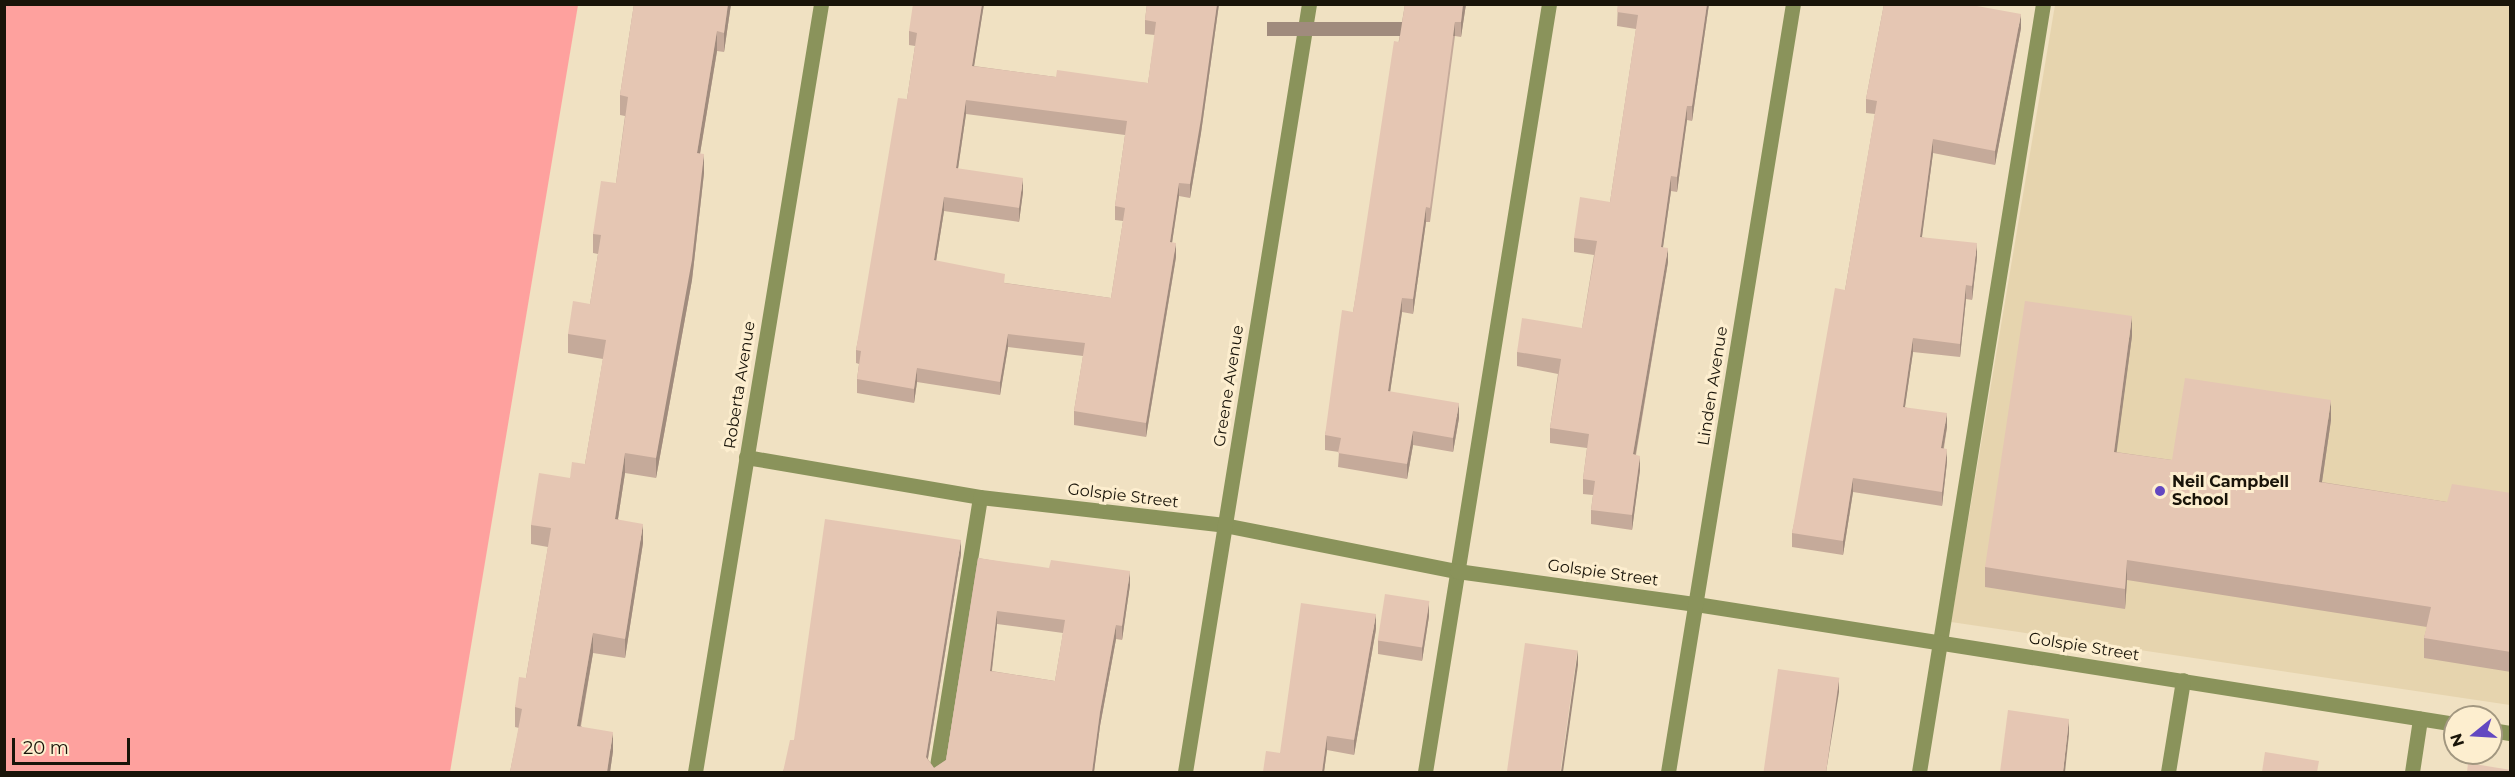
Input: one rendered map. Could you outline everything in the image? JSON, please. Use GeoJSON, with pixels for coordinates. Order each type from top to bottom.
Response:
{"type":"FeatureCollection","features":[{"type":"Feature","properties":{"kind":"street","name":"Roberta Avenue"},"geometry":{"type":"LineString","coordinates":[[695,772],[821,4]]}},
{"type":"Feature","properties":{"kind":"street","name":"Greene Avenue"},"geometry":{"type":"LineString","coordinates":[[1185,772],[1309,4]]}},
{"type":"Feature","properties":{"kind":"street"},"geometry":{"type":"LineString","coordinates":[[1425,772],[1549,4]]}},
{"type":"Feature","properties":{"kind":"street","name":"Linden Avenue"},"geometry":{"type":"LineString","coordinates":[[1668,772],[1793,4]]}},
{"type":"Feature","properties":{"kind":"street"},"geometry":{"type":"LineString","coordinates":[[1919,772],[2043,4]]}},
{"type":"Feature","properties":{"kind":"street","name":"Golspie Street"},"geometry":{"type":"LineString","coordinates":[[746,457],[980,497],[1224,525],[1457,571],[1696,604],[2443,722]]}},
{"type":"Feature","properties":{"kind":"street"},"geometry":{"type":"LineString","coordinates":[[936,772],[980,497]]}},
{"type":"Feature","properties":{"kind":"street"},"geometry":{"type":"LineString","coordinates":[[2168,772],[2183,680]]}},
{"type":"Feature","properties":{"kind":"street"},"geometry":{"type":"LineString","coordinates":[[2412,772],[2420,719]]}},
{"type":"Feature","properties":{"kind":"shaded area"},"geometry":{"type":"Polygon","coordinates":[[[5,4],[578,5],[450,772],[5,772],[5,4]]]}},
{"type":"Feature","properties":{"kind":"shaded area"},"geometry":{"type":"Polygon","coordinates":[[[2055,5],[2510,5],[2510,705],[1951,622],[2055,5]]]}},
{"type":"Feature","properties":{"kind":"building"},"geometry":{"type":"Polygon","coordinates":[[[634,4],[728,4],[724,33],[717,31],[697,153],[704,154],[692,260],[656,458],[625,453],[615,519],[643,524],[625,639],[593,633],[577,726],[613,732],[607,772],[510,772],[522,709],[515,707],[519,677],[526,678],[551,528],[531,525],[539,473],[570,478],[572,462],[585,464],[606,340],[568,334],[573,301],[590,304],[601,235],[593,234],[601,181],[616,183],[628,97],[620,95],[634,4]]]}},
{"type":"Feature","properties":{"kind":"building"},"geometry":{"type":"Polygon","coordinates":[[[913,4],[982,4],[972,66],[1056,77],[1057,70],[1148,83],[1156,22],[1145,20],[1147,4],[1217,4],[1190,184],[1179,183],[1170,242],[1176,243],[1146,423],[1074,411],[1085,343],[1008,334],[1000,382],[917,368],[914,389],[857,379],[861,351],[856,350],[898,98],[907,99],[917,33],[909,31],[913,4]],[[966,100],[956,168],[1023,178],[1019,208],[944,197],[934,260],[1005,274],[1004,283],[1111,298],[1125,208],[1115,206],[1127,121],[966,100]]]}},
{"type":"Feature","properties":{"kind":"building"},"geometry":{"type":"Polygon","coordinates":[[[1405,4],[1463,4],[1461,22],[1455,22],[1430,208],[1426,207],[1413,299],[1402,298],[1388,391],[1459,403],[1453,438],[1413,431],[1407,464],[1338,453],[1341,438],[1325,435],[1342,310],[1353,312],[1394,41],[1399,42],[1405,4]]]}},
{"type":"Feature","properties":{"kind":"building"},"geometry":{"type":"Polygon","coordinates":[[[1618,4],[1707,4],[1692,106],[1687,106],[1677,177],[1671,176],[1661,247],[1668,248],[1633,454],[1640,456],[1632,515],[1591,510],[1595,481],[1583,479],[1589,434],[1550,428],[1561,359],[1517,352],[1522,318],[1582,328],[1597,241],[1574,238],[1580,197],[1610,202],[1638,15],[1617,12],[1618,4]]]}},
{"type":"Feature","properties":{"kind":"building"},"geometry":{"type":"Polygon","coordinates":[[[1884,4],[1966,4],[2021,14],[1995,151],[1933,139],[1920,237],[1977,243],[1972,286],[1966,285],[1960,344],[1913,338],[1903,407],[1947,413],[1941,448],[1947,449],[1942,492],[1853,478],[1843,541],[1792,533],[1835,288],[1845,290],[1877,101],[1866,99],[1884,4]]]}},
{"type":"Feature","properties":{"kind":"building","name":"Neil Campbell School"},"geometry":{"type":"Polygon","coordinates":[[[2025,301],[2132,316],[2114,452],[2172,460],[2185,378],[2331,400],[2319,482],[2447,502],[2452,484],[2511,493],[2511,652],[2424,638],[2431,607],[2127,560],[2125,589],[1985,567],[2025,301]]]}},
{"type":"Feature","properties":{"kind":"building"},"geometry":{"type":"Polygon","coordinates":[[[825,519],[961,540],[926,757],[934,768],[946,760],[978,558],[1049,568],[1051,560],[1130,571],[1122,626],[1116,625],[1092,772],[783,772],[790,740],[794,740],[825,519]],[[997,611],[990,671],[1055,681],[1065,620],[997,611]]]}},
{"type":"Feature","properties":{"kind":"building"},"geometry":{"type":"Polygon","coordinates":[[[1385,594],[1429,601],[1422,647],[1378,640],[1385,594]]]}},
{"type":"Feature","properties":{"kind":"building"},"geometry":{"type":"Polygon","coordinates":[[[1301,603],[1376,614],[1354,740],[1327,736],[1322,772],[1263,772],[1266,751],[1280,753],[1301,603]]]}},
{"type":"Feature","properties":{"kind":"building"},"geometry":{"type":"Polygon","coordinates":[[[1525,643],[1577,650],[1560,772],[1507,772],[1525,643]]]}},
{"type":"Feature","properties":{"kind":"building"},"geometry":{"type":"Polygon","coordinates":[[[1778,669],[1839,678],[1826,772],[1764,772],[1778,669]]]}},
{"type":"Feature","properties":{"kind":"building"},"geometry":{"type":"Polygon","coordinates":[[[2008,710],[2069,719],[2063,772],[2000,772],[2008,710]]]}},
{"type":"Feature","properties":{"kind":"building"},"geometry":{"type":"Polygon","coordinates":[[[2265,752],[2319,761],[2317,772],[2262,772],[2265,752]]]}},
{"type":"Feature","properties":{"kind":"building"},"geometry":{"type":"Polygon","coordinates":[[[2468,765],[2511,770],[2511,772],[2467,772],[2468,765]]]}},
{"type":"Feature","properties":{"kind":"place","name":"Neil Campbell School"},"geometry":{"type":"Point","coordinates":[2160,491]}}]}
